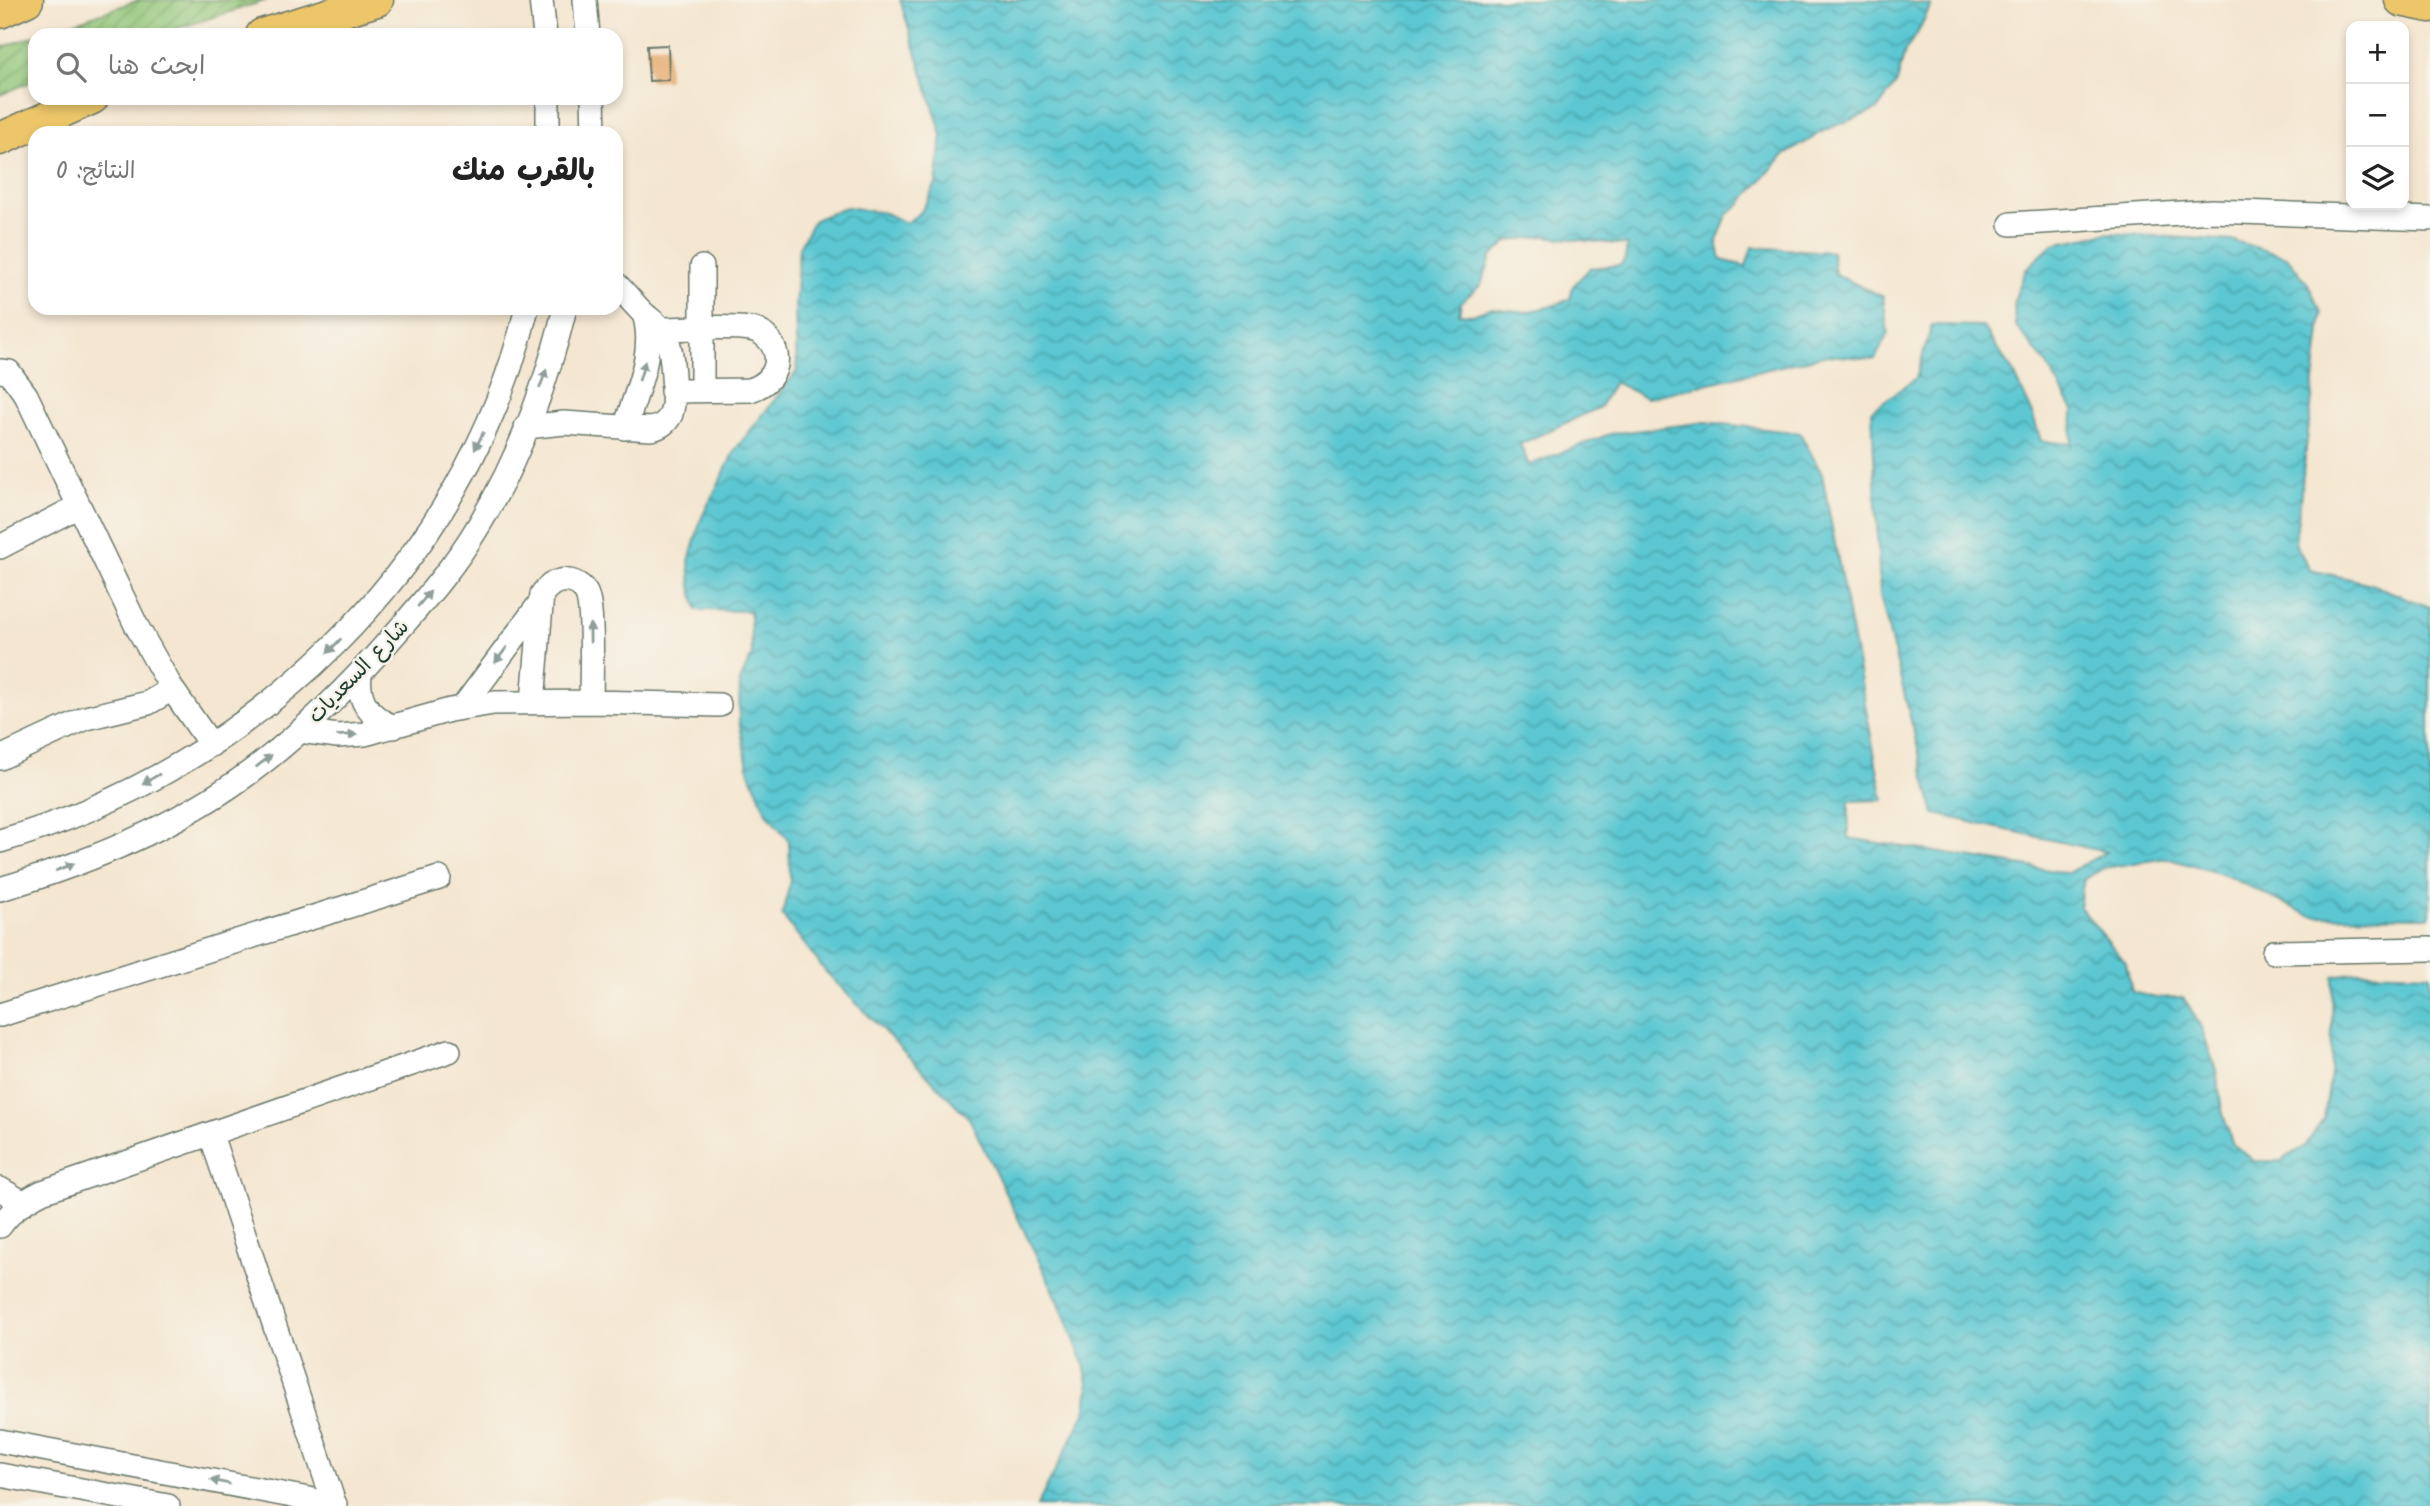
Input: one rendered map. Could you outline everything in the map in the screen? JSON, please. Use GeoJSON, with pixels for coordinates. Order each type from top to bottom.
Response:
{"type":"FeatureCollection","features":[{"type":"Feature","properties":{"kind":"highway"},"geometry":{"type":"LineString","coordinates":[[0,12],[27,0]]}},
{"type":"Feature","properties":{"kind":"highway"},"geometry":{"type":"LineString","coordinates":[[285,28],[377,0]]}},
{"type":"Feature","properties":{"kind":"highway"},"geometry":{"type":"LineString","coordinates":[[2402,0],[2430,6]]}},
{"type":"Feature","properties":{"kind":"highway"},"geometry":{"type":"LineString","coordinates":[[29,126],[76,105]]}},
{"type":"Feature","properties":{"kind":"highway"},"geometry":{"type":"LineString","coordinates":[[0,139],[28,127]]}},
{"type":"Feature","properties":{"kind":"street"},"geometry":{"type":"LineString","coordinates":[[541,0],[544,28]]}},
{"type":"Feature","properties":{"kind":"street"},"geometry":{"type":"LineString","coordinates":[[585,0],[587,28]]}},
{"type":"Feature","properties":{"kind":"street"},"geometry":{"type":"LineString","coordinates":[[548,105],[548,126]]}},
{"type":"Feature","properties":{"kind":"street"},"geometry":{"type":"LineString","coordinates":[[593,105],[594,126]]}},
{"type":"Feature","properties":{"kind":"street"},"geometry":{"type":"LineString","coordinates":[[2011,223],[2212,211],[2430,219]]}},
{"type":"Feature","properties":{"kind":"street"},"geometry":{"type":"LineString","coordinates":[[702,267],[702,390]]}},
{"type":"Feature","properties":{"kind":"street"},"geometry":{"type":"LineString","coordinates":[[526,427],[564,423],[650,429],[663,424],[671,413],[672,354],[667,337],[623,292]]}},
{"type":"Feature","properties":{"kind":"street"},"geometry":{"type":"LineString","coordinates":[[625,428],[648,351],[649,333],[644,314]]}},
{"type":"Feature","properties":{"kind":"street","name":"شارع السعديات"},"geometry":{"type":"LineString","coordinates":[[0,841],[64,820],[122,795],[211,745],[255,715],[319,662],[399,573],[445,505],[480,440],[508,372],[525,315]]}},
{"type":"Feature","properties":{"kind":"street","name":"شارع السعديات"},"geometry":{"type":"LineString","coordinates":[[0,889],[38,878],[144,835],[223,791],[260,765],[360,675],[439,582],[478,526],[526,427],[563,315]]}},
{"type":"Feature","properties":{"kind":"street"},"geometry":{"type":"LineString","coordinates":[[662,330],[749,328],[770,341],[776,357],[772,374],[759,387],[750,390],[672,391]]}},
{"type":"Feature","properties":{"kind":"street"},"geometry":{"type":"LineString","coordinates":[[0,371],[9,372],[26,395],[136,625],[172,689],[211,745]]}},
{"type":"Feature","properties":{"kind":"street"},"geometry":{"type":"LineString","coordinates":[[0,547],[79,506]]}},
{"type":"Feature","properties":{"kind":"street"},"geometry":{"type":"LineString","coordinates":[[534,702],[542,594],[548,586],[556,582],[574,582],[587,594],[590,604],[591,702]]}},
{"type":"Feature","properties":{"kind":"street"},"geometry":{"type":"LineString","coordinates":[[463,707],[540,603]]}},
{"type":"Feature","properties":{"kind":"street"},"geometry":{"type":"LineString","coordinates":[[360,675],[359,686],[365,705],[373,717],[394,727]]}},
{"type":"Feature","properties":{"kind":"street"},"geometry":{"type":"LineString","coordinates":[[0,758],[86,718],[148,703],[172,689]]}},
{"type":"Feature","properties":{"kind":"street"},"geometry":{"type":"LineString","coordinates":[[300,731],[350,736],[394,727],[463,707],[494,703],[719,705]]}},
{"type":"Feature","properties":{"kind":"street"},"geometry":{"type":"LineString","coordinates":[[0,1015],[439,878]]}},
{"type":"Feature","properties":{"kind":"street"},"geometry":{"type":"LineString","coordinates":[[2274,952],[2430,949]]}},
{"type":"Feature","properties":{"kind":"street"},"geometry":{"type":"LineString","coordinates":[[0,1226],[22,1202],[42,1192],[449,1051]]}},
{"type":"Feature","properties":{"kind":"street"},"geometry":{"type":"LineString","coordinates":[[0,1441],[335,1505],[211,1135]]}},
{"type":"Feature","properties":{"kind":"street"},"geometry":{"type":"LineString","coordinates":[[0,1189],[22,1202]]}},
{"type":"Feature","properties":{"kind":"street"},"geometry":{"type":"LineString","coordinates":[[0,1475],[168,1506]]}},
{"type":"Feature","properties":{"kind":"green space"},"geometry":{"type":"Polygon","coordinates":[[[139,0],[267,0],[179,28],[58,28],[139,0]]]}},
{"type":"Feature","properties":{"kind":"green space"},"geometry":{"type":"Polygon","coordinates":[[[28,38],[28,83],[0,95],[0,48],[28,38]]]}},
{"type":"Feature","properties":{"kind":"water"},"geometry":{"type":"Polygon","coordinates":[[[900,0],[1898,0],[1931,5],[1905,51],[1897,82],[1877,110],[1827,129],[1782,157],[1727,215],[1717,241],[1721,260],[1746,266],[1752,247],[1832,252],[1835,274],[1883,297],[1888,333],[1875,359],[1827,355],[1647,398],[1614,382],[1600,407],[1520,444],[1529,465],[1610,434],[1706,422],[1800,433],[1822,474],[1883,800],[1849,801],[1848,838],[2068,873],[2106,852],[1934,814],[1880,595],[1872,410],[1916,378],[1932,325],[1982,326],[2014,373],[2031,410],[2041,441],[2072,444],[2073,410],[2047,365],[2015,325],[2014,301],[2026,269],[2053,244],[2108,233],[2235,241],[2287,257],[2308,284],[2322,313],[2295,543],[2310,570],[2368,583],[2430,607],[2430,917],[2310,916],[2225,875],[2166,858],[2104,868],[2084,879],[2079,906],[2126,963],[2132,992],[2156,998],[2183,997],[2201,1027],[2216,1070],[2222,1110],[2232,1143],[2254,1161],[2281,1161],[2305,1146],[2324,1118],[2331,1073],[2333,976],[2358,972],[2430,974],[2430,1506],[1037,1506],[1085,1413],[1089,1387],[1084,1364],[1058,1300],[969,1118],[826,972],[782,915],[790,883],[789,841],[767,813],[749,771],[739,721],[740,681],[752,655],[750,611],[697,610],[689,561],[701,519],[735,450],[797,371],[795,306],[799,247],[814,220],[846,207],[885,213],[906,223],[921,212],[936,184],[942,135],[900,0]],[[1543,236],[1508,241],[1491,257],[1481,285],[1461,302],[1459,314],[1473,315],[1490,308],[1526,312],[1570,299],[1573,286],[1590,268],[1621,265],[1625,259],[1627,245],[1543,236]]]}},
{"type":"Feature","properties":{"kind":"building"},"geometry":{"type":"Polygon","coordinates":[[[668,45],[669,80],[649,81],[647,46],[668,45]]]}}]}
